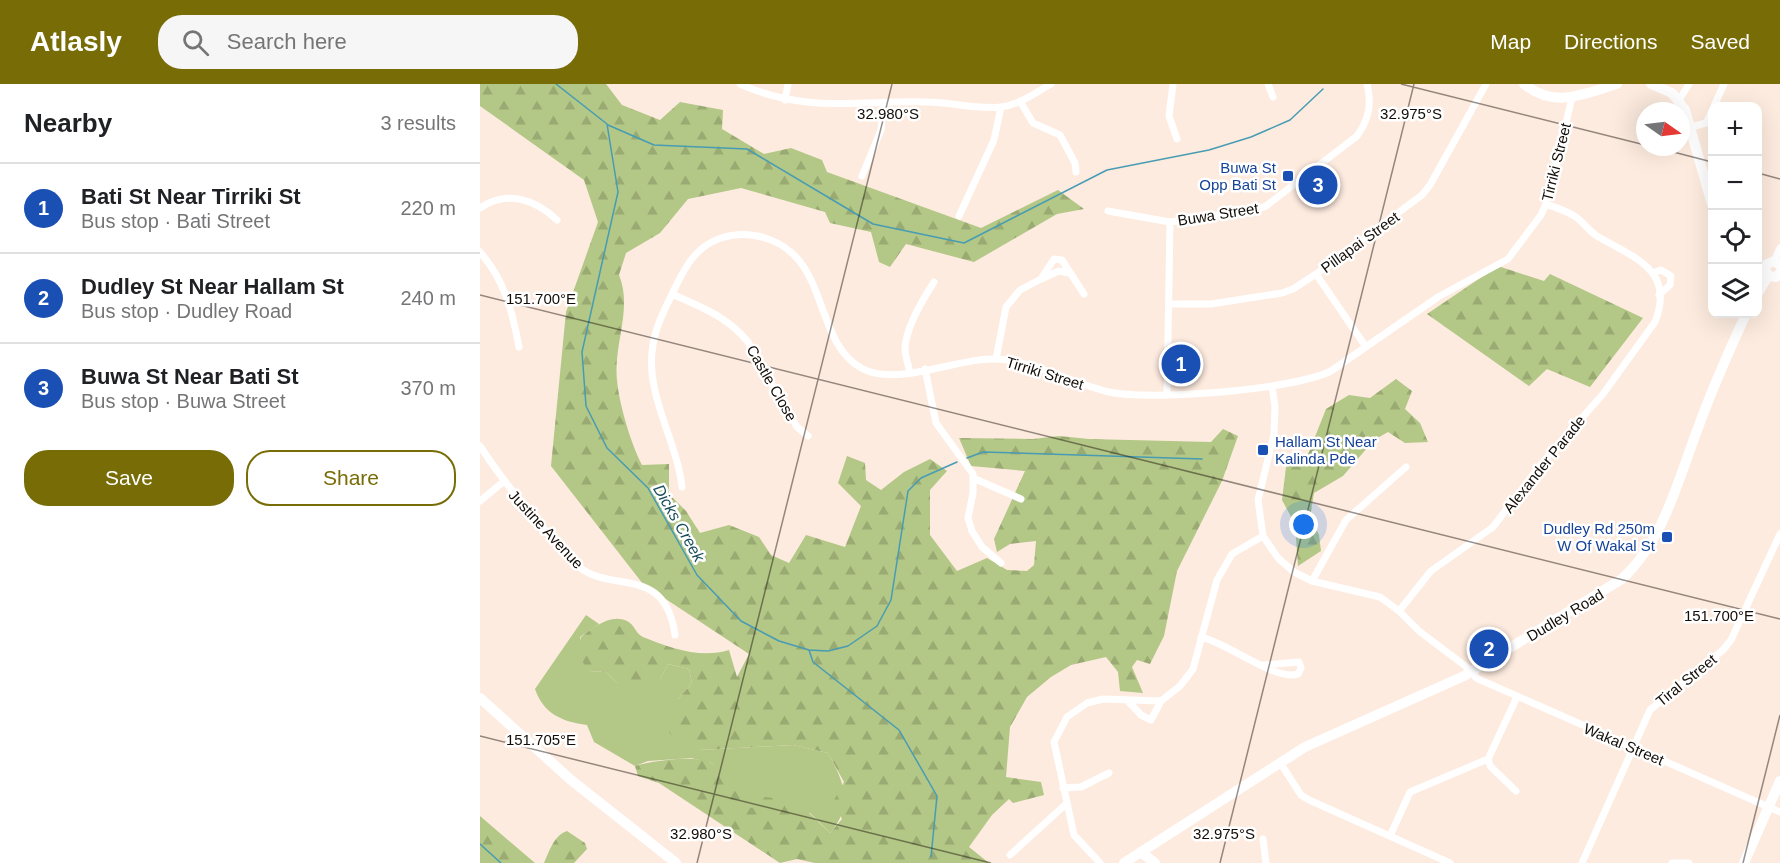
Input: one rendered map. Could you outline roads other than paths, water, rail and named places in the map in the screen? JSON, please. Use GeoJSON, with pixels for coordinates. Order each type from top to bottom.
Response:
{"type":"FeatureCollection","features":[{"type":"Feature","properties":{"kind":"main road"},"geometry":{"type":"LineString","coordinates":[[1524,84],[1549,98],[1572,98],[1617,84]]}},
{"type":"Feature","properties":{"kind":"main road"},"geometry":{"type":"LineString","coordinates":[[1651,84],[1664,88],[1679,100],[1691,127],[1708,186]]}},
{"type":"Feature","properties":{"kind":"main road"},"geometry":{"type":"LineString","coordinates":[[1769,266],[1776,277],[1780,273]]}},
{"type":"Feature","properties":{"kind":"main road"},"geometry":{"type":"LineString","coordinates":[[1762,283],[1769,266]]}},
{"type":"Feature","properties":{"kind":"main road","name":"Dudley Road"},"geometry":{"type":"LineString","coordinates":[[1124,863],[1318,740],[1472,671],[1622,579],[1641,559],[1661,525],[1708,401],[1744,318]]}},
{"type":"Feature","properties":{"kind":"main road"},"geometry":{"type":"LineString","coordinates":[[480,698],[580,788],[676,863]]}},
{"type":"Feature","properties":{"kind":"main road"},"geometry":{"type":"LineString","coordinates":[[1744,863],[1780,781]]}},
{"type":"Feature","properties":{"kind":"main road"},"geometry":{"type":"LineString","coordinates":[[1141,852],[1155,863]]}},
{"type":"Feature","properties":{"kind":"street"},"geometry":{"type":"LineString","coordinates":[[740,84],[785,100],[822,105],[926,102],[1000,107],[1020,101],[1051,84]]}},
{"type":"Feature","properties":{"kind":"street"},"geometry":{"type":"LineString","coordinates":[[785,100],[788,84]]}},
{"type":"Feature","properties":{"kind":"street"},"geometry":{"type":"LineString","coordinates":[[1173,84],[1169,116],[1177,139]]}},
{"type":"Feature","properties":{"kind":"street"},"geometry":{"type":"LineString","coordinates":[[1268,84],[1273,97]]}},
{"type":"Feature","properties":{"kind":"street","name":"Buwa Street"},"geometry":{"type":"LineString","coordinates":[[1108,211],[1170,222],[1245,212],[1266,206],[1357,136],[1364,126],[1370,106],[1367,84]]}},
{"type":"Feature","properties":{"kind":"street","name":"Pillapai Street"},"geometry":{"type":"LineString","coordinates":[[1170,304],[1211,304],[1282,293],[1293,289],[1316,274],[1422,195],[1430,185],[1486,84]]}},
{"type":"Feature","properties":{"kind":"street"},"geometry":{"type":"LineString","coordinates":[[1679,100],[1689,84]]}},
{"type":"Feature","properties":{"kind":"street"},"geometry":{"type":"LineString","coordinates":[[1716,102],[1724,84]]}},
{"type":"Feature","properties":{"kind":"street","name":"Tirriki Street"},"geometry":{"type":"LineString","coordinates":[[682,487],[679,463],[655,391],[651,360],[656,333],[686,265],[707,244],[720,238],[745,234],[772,240],[794,255],[802,265],[834,334],[853,362],[868,372],[880,374],[910,372],[996,359],[1107,392],[1167,395],[1272,386],[1322,376],[1438,297],[1508,259],[1541,215],[1546,204],[1572,98]]}},
{"type":"Feature","properties":{"kind":"street"},"geometry":{"type":"LineString","coordinates":[[1020,101],[1033,123],[1060,135],[1075,163],[1076,172]]}},
{"type":"Feature","properties":{"kind":"street"},"geometry":{"type":"LineString","coordinates":[[862,176],[881,130],[884,103]]}},
{"type":"Feature","properties":{"kind":"street"},"geometry":{"type":"LineString","coordinates":[[959,216],[994,140],[1000,107]]}},
{"type":"Feature","properties":{"kind":"street"},"geometry":{"type":"LineString","coordinates":[[1691,127],[1706,123],[1708,120]]}},
{"type":"Feature","properties":{"kind":"street"},"geometry":{"type":"LineString","coordinates":[[480,208],[505,198],[522,199],[540,206],[557,220]]}},
{"type":"Feature","properties":{"kind":"street","name":"Alexander Parade"},"geometry":{"type":"LineString","coordinates":[[1399,611],[1431,570],[1493,527],[1547,457],[1603,394],[1649,330],[1659,312],[1659,295],[1670,285],[1671,276],[1661,270],[1652,273],[1641,259],[1599,237],[1576,217],[1546,204]]}},
{"type":"Feature","properties":{"kind":"street"},"geometry":{"type":"LineString","coordinates":[[1167,395],[1170,222]]}},
{"type":"Feature","properties":{"kind":"street"},"geometry":{"type":"LineString","coordinates":[[1769,266],[1780,248]]}},
{"type":"Feature","properties":{"kind":"street"},"geometry":{"type":"LineString","coordinates":[[480,252],[495,270],[506,291],[519,347]]}},
{"type":"Feature","properties":{"kind":"street"},"geometry":{"type":"LineString","coordinates":[[1041,279],[1054,259],[1062,260],[1084,294]]}},
{"type":"Feature","properties":{"kind":"street"},"geometry":{"type":"LineString","coordinates":[[996,359],[1006,307],[1020,290],[1059,271],[1069,273]]}},
{"type":"Feature","properties":{"kind":"street"},"geometry":{"type":"LineString","coordinates":[[1652,273],[1659,295]]}},
{"type":"Feature","properties":{"kind":"street"},"geometry":{"type":"LineString","coordinates":[[1316,274],[1366,347]]}},
{"type":"Feature","properties":{"kind":"street"},"geometry":{"type":"LineString","coordinates":[[910,372],[905,350],[906,340],[926,294],[934,282]]}},
{"type":"Feature","properties":{"kind":"street","name":"Castle Close"},"geometry":{"type":"LineString","coordinates":[[672,294],[716,314],[739,330],[797,427],[808,436]]}},
{"type":"Feature","properties":{"kind":"street"},"geometry":{"type":"LineString","coordinates":[[926,369],[936,423],[973,478],[1021,499]]}},
{"type":"Feature","properties":{"kind":"street"},"geometry":{"type":"LineString","coordinates":[[1128,701],[1141,715],[1151,720],[1161,702],[1180,686],[1193,669],[1217,580],[1232,554],[1263,536],[1258,500],[1274,434],[1275,407],[1272,386]]}},
{"type":"Feature","properties":{"kind":"street","name":"Justine Avenue"},"geometry":{"type":"LineString","coordinates":[[480,446],[503,482],[578,567],[600,578],[631,581],[649,590],[668,610],[675,635]]}},
{"type":"Feature","properties":{"kind":"street"},"geometry":{"type":"LineString","coordinates":[[1312,581],[1346,520],[1406,467]]}},
{"type":"Feature","properties":{"kind":"street"},"geometry":{"type":"LineString","coordinates":[[973,478],[968,518],[972,531],[982,548],[1001,563]]}},
{"type":"Feature","properties":{"kind":"street"},"geometry":{"type":"LineString","coordinates":[[480,501],[503,482]]}},
{"type":"Feature","properties":{"kind":"street","name":"Tiral Street"},"geometry":{"type":"LineString","coordinates":[[1582,863],[1650,710],[1723,650],[1731,640],[1780,534]]}},
{"type":"Feature","properties":{"kind":"street","name":"Wakal Street"},"geometry":{"type":"LineString","coordinates":[[1263,536],[1286,566],[1312,581],[1373,594],[1399,611],[1419,631],[1472,671],[1476,678],[1780,813]]}},
{"type":"Feature","properties":{"kind":"street"},"geometry":{"type":"LineString","coordinates":[[1201,638],[1223,645],[1264,665],[1295,676],[1301,668],[1299,662],[1293,661],[1264,665]]}},
{"type":"Feature","properties":{"kind":"street"},"geometry":{"type":"LineString","coordinates":[[1516,697],[1488,759],[1490,766],[1516,791]]}},
{"type":"Feature","properties":{"kind":"street"},"geometry":{"type":"LineString","coordinates":[[1100,863],[1074,835],[1054,742],[1066,717],[1087,704],[1103,699],[1161,702]]}},
{"type":"Feature","properties":{"kind":"street"},"geometry":{"type":"LineString","coordinates":[[1390,836],[1410,792],[1488,759]]}},
{"type":"Feature","properties":{"kind":"street"},"geometry":{"type":"LineString","coordinates":[[1281,764],[1301,795],[1450,863]]}},
{"type":"Feature","properties":{"kind":"street"},"geometry":{"type":"LineString","coordinates":[[1063,788],[1082,787],[1109,773]]}},
{"type":"Feature","properties":{"kind":"street"},"geometry":{"type":"LineString","coordinates":[[1010,855],[1066,804]]}},
{"type":"Feature","properties":{"kind":"street"},"geometry":{"type":"LineString","coordinates":[[1263,839],[1266,863]]}},
{"type":"Feature","properties":{"kind":"street"},"geometry":{"type":"LineString","coordinates":[[1672,863],[1689,863]]}},
{"type":"Feature","properties":{"kind":"waterway","name":"Dicks Creek"},"geometry":{"type":"LineString","coordinates":[[556,84],[607,124],[618,192],[582,352],[586,406],[607,448],[648,488],[697,575],[741,621],[779,641],[809,650],[828,651],[848,646],[877,626],[891,600],[908,491],[921,478],[957,462]]}},
{"type":"Feature","properties":{"kind":"waterway"},"geometry":{"type":"LineString","coordinates":[[608,125],[654,145],[747,149],[873,224],[964,243],[1107,170],[1209,150],[1251,137],[1290,120],[1323,89]]}},
{"type":"Feature","properties":{"kind":"waterway","name":"Dicks Creek"},"geometry":{"type":"LineString","coordinates":[[967,458],[983,452],[1202,459]]}},
{"type":"Feature","properties":{"kind":"waterway"},"geometry":{"type":"LineString","coordinates":[[809,650],[813,662],[899,730],[937,796],[931,857]]}},
{"type":"Feature","properties":{"kind":"waterway"},"geometry":{"type":"LineString","coordinates":[[480,844],[501,863]]}},
{"type":"Feature","properties":{"kind":"place","name":"Buwa St Opp Bati St"},"geometry":{"type":"Point","coordinates":[1288,176]}},
{"type":"Feature","properties":{"kind":"place","name":"Buwa St Near Bati St"},"geometry":{"type":"Point","coordinates":[1318,185]}},
{"type":"Feature","properties":{"kind":"place","name":"Bati St Near Tirriki St"},"geometry":{"type":"Point","coordinates":[1181,364]}},
{"type":"Feature","properties":{"kind":"place","name":"Hallam St Near Kalinda Pde"},"geometry":{"type":"Point","coordinates":[1263,450]}},
{"type":"Feature","properties":{"kind":"place","name":"Dudley Rd 250m W Of Wakal St"},"geometry":{"type":"Point","coordinates":[1667,537]}},
{"type":"Feature","properties":{"kind":"place","name":"Dudley St Near Hallam St"},"geometry":{"type":"Point","coordinates":[1489,649]}}]}
